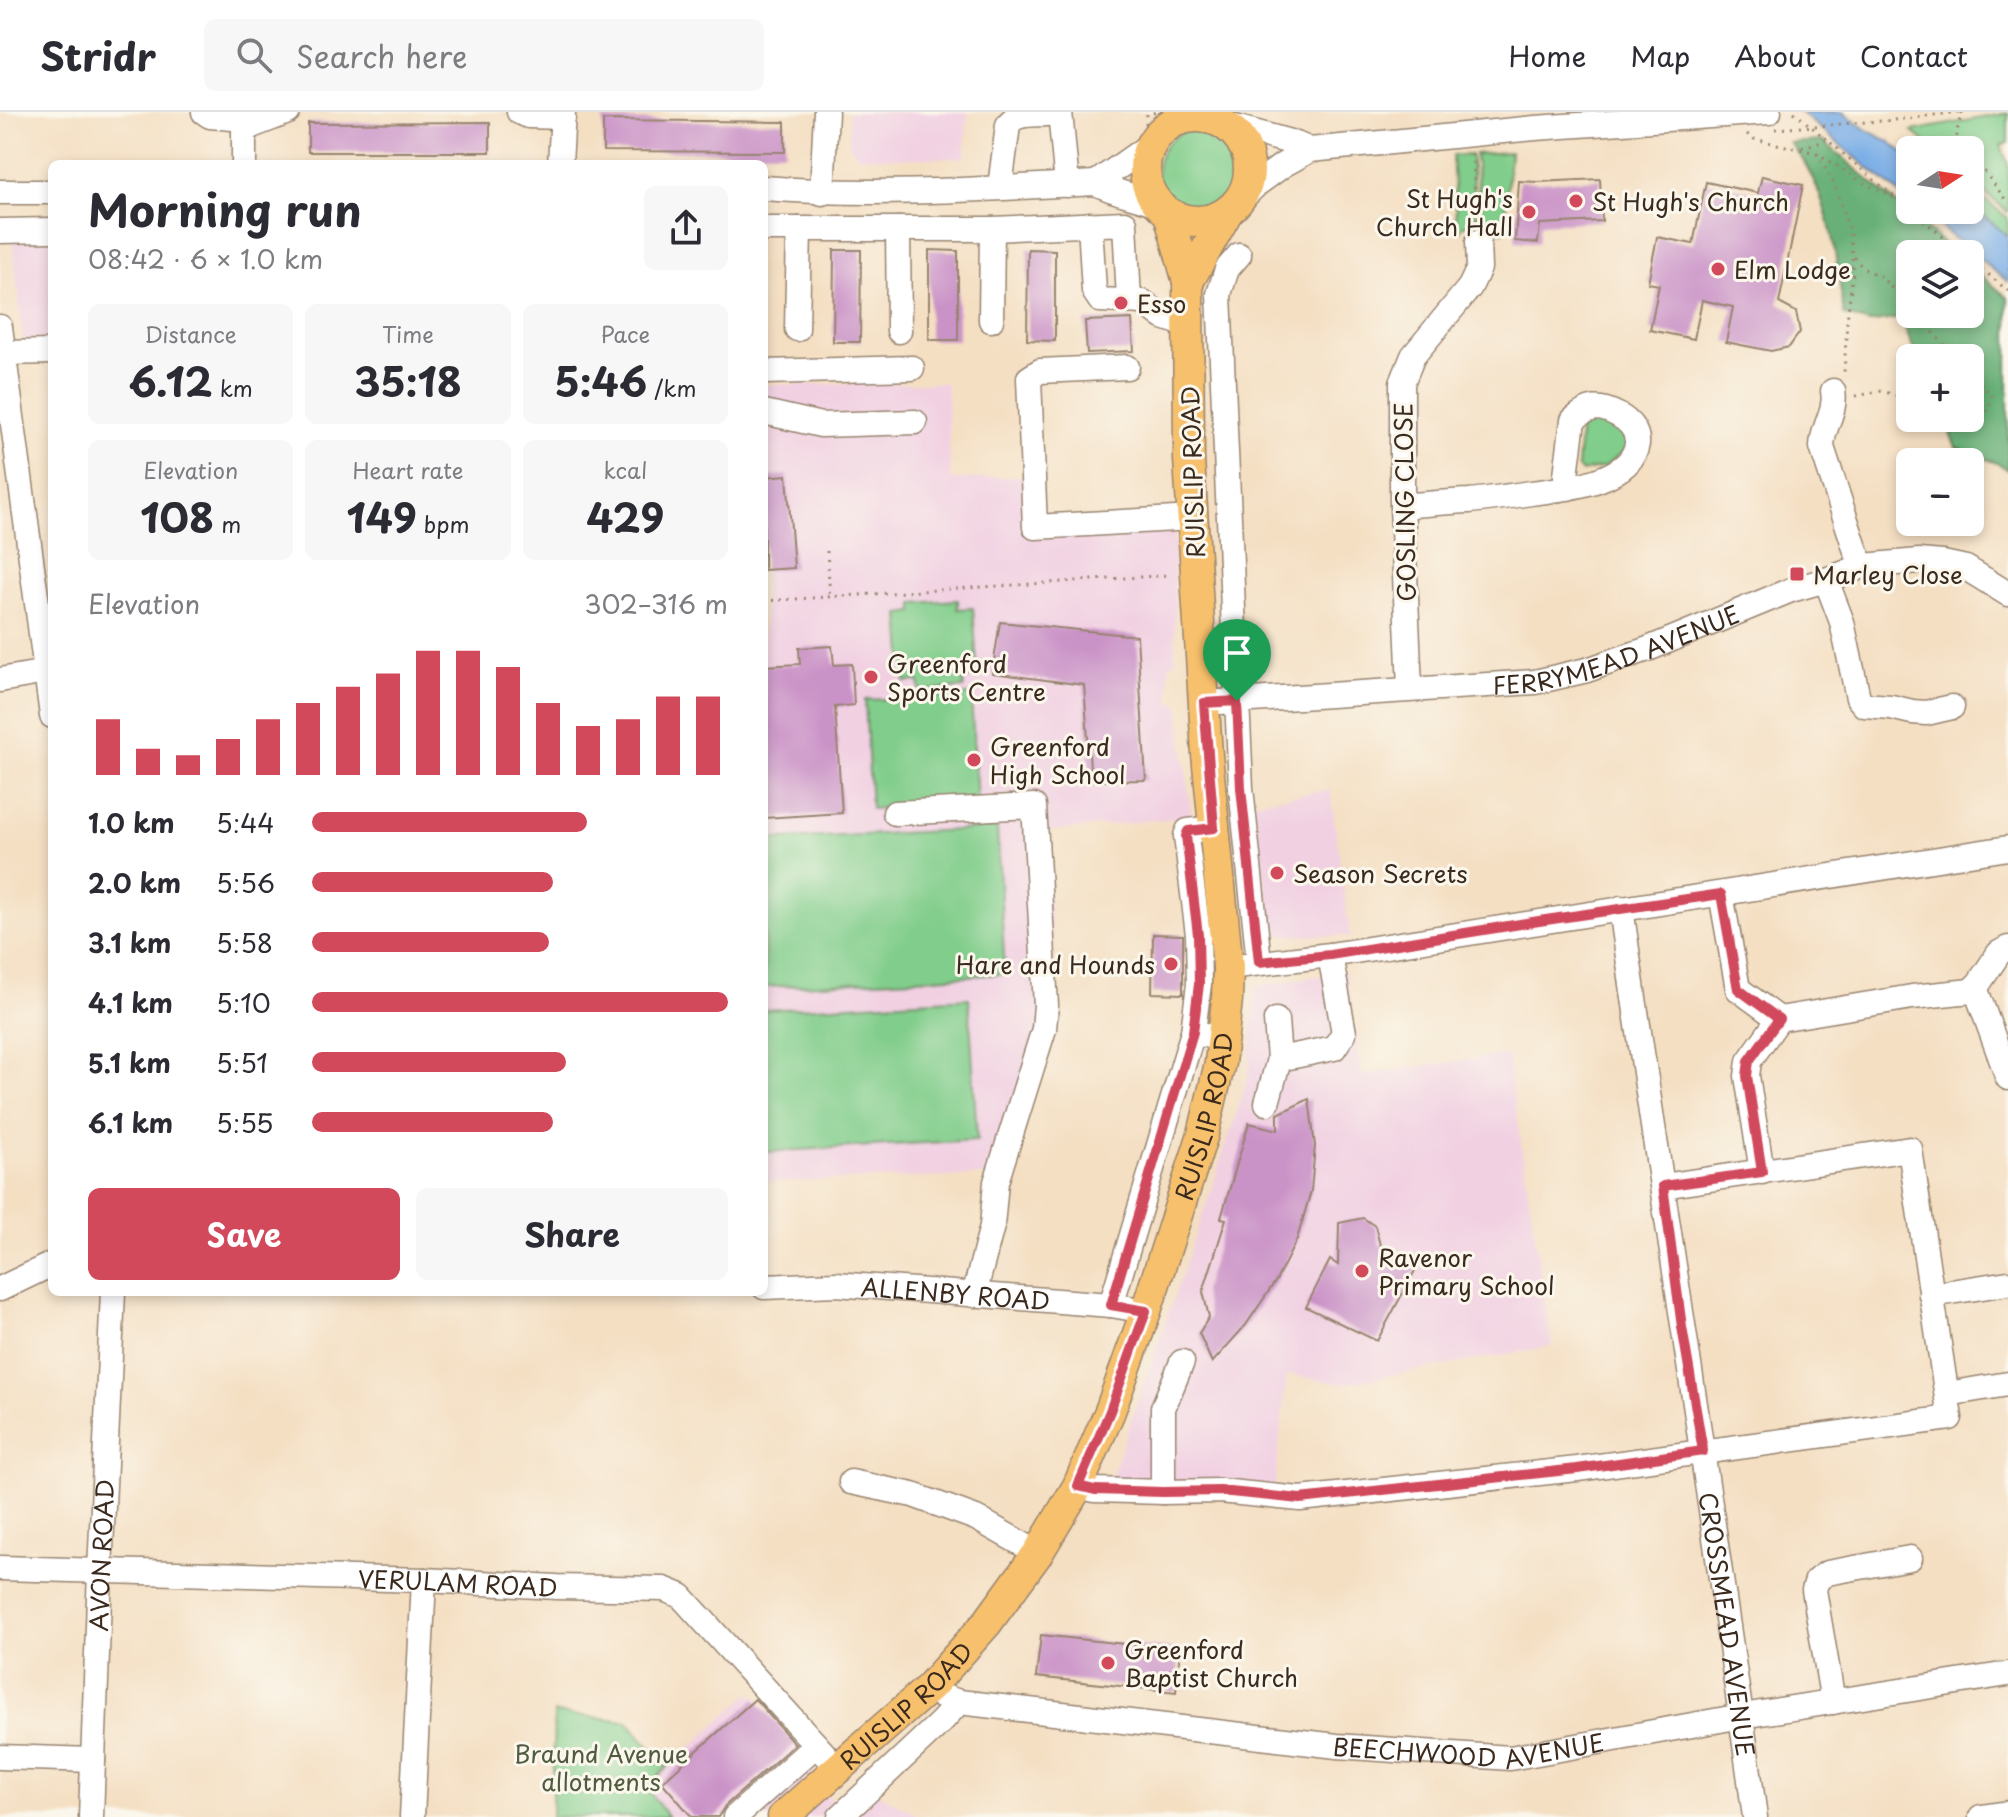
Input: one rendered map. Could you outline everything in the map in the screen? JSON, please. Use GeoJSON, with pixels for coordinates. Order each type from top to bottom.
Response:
{"type":"FeatureCollection","features":[{"type":"Feature","properties":{"kind":"main road"},"geometry":{"type":"LineString","coordinates":[[1191,117],[1220,119],[1244,146],[1249,161],[1249,180],[1234,206],[1215,218],[1201,221],[1187,221],[1165,210],[1151,194],[1146,179],[1145,161],[1153,120],[1175,121],[1191,117]]}},
{"type":"Feature","properties":{"kind":"main road","name":"RUISLIP ROAD"},"geometry":{"type":"LineString","coordinates":[[1188,282],[1234,206]]}},
{"type":"Feature","properties":{"kind":"main road","name":"RUISLIP ROAD"},"geometry":{"type":"LineString","coordinates":[[783,1817],[930,1687],[987,1623],[1038,1553],[1078,1486],[1110,1411],[1146,1311],[1213,1095],[1223,1040],[1228,967],[1212,934],[1214,828],[1193,518],[1182,460],[1188,282],[1165,210]]}},
{"type":"Feature","properties":{"kind":"street"},"geometry":{"type":"LineString","coordinates":[[204,112],[210,116],[244,120],[288,112]]}},
{"type":"Feature","properties":{"kind":"street"},"geometry":{"type":"LineString","coordinates":[[519,112],[528,116],[563,114],[560,160]]}},
{"type":"Feature","properties":{"kind":"street"},"geometry":{"type":"LineString","coordinates":[[822,193],[826,112]]}},
{"type":"Feature","properties":{"kind":"street"},"geometry":{"type":"LineString","coordinates":[[1000,187],[1011,119],[1053,113],[1067,185]]}},
{"type":"Feature","properties":{"kind":"street"},"geometry":{"type":"LineString","coordinates":[[1234,206],[1257,184],[1310,150],[1535,128],[1769,118]]}},
{"type":"Feature","properties":{"kind":"street"},"geometry":{"type":"LineString","coordinates":[[1220,119],[1310,150]]}},
{"type":"Feature","properties":{"kind":"street"},"geometry":{"type":"LineString","coordinates":[[244,120],[244,160]]}},
{"type":"Feature","properties":{"kind":"street"},"geometry":{"type":"LineString","coordinates":[[1096,183],[1153,120]]}},
{"type":"Feature","properties":{"kind":"street"},"geometry":{"type":"LineString","coordinates":[[768,188],[822,193],[1096,183],[1119,193],[1141,197],[1165,210]]}},
{"type":"Feature","properties":{"kind":"street"},"geometry":{"type":"LineString","coordinates":[[0,192],[48,192]]}},
{"type":"Feature","properties":{"kind":"street"},"geometry":{"type":"LineString","coordinates":[[768,229],[992,229],[1125,223],[1129,300]]}},
{"type":"Feature","properties":{"kind":"street"},"geometry":{"type":"LineString","coordinates":[[1090,224],[1094,291],[1100,300],[1143,302],[1163,317],[1187,325]]}},
{"type":"Feature","properties":{"kind":"street"},"geometry":{"type":"LineString","coordinates":[[797,329],[799,229]]}},
{"type":"Feature","properties":{"kind":"street"},"geometry":{"type":"LineString","coordinates":[[898,229],[899,331]]}},
{"type":"Feature","properties":{"kind":"street"},"geometry":{"type":"LineString","coordinates":[[991,320],[992,229]]}},
{"type":"Feature","properties":{"kind":"street"},"geometry":{"type":"LineString","coordinates":[[0,231],[48,230]]}},
{"type":"Feature","properties":{"kind":"street","name":"GOSLING CLOSE"},"geometry":{"type":"LineString","coordinates":[[1410,689],[1402,506],[1402,383],[1413,356],[1470,287],[1479,268],[1478,234]]}},
{"type":"Feature","properties":{"kind":"street"},"geometry":{"type":"LineString","coordinates":[[1239,255],[1227,269],[1219,294],[1241,788],[1259,962]]}},
{"type":"Feature","properties":{"kind":"street"},"geometry":{"type":"LineString","coordinates":[[0,327],[48,687]]}},
{"type":"Feature","properties":{"kind":"street"},"geometry":{"type":"LineString","coordinates":[[3,353],[48,352]]}},
{"type":"Feature","properties":{"kind":"street"},"geometry":{"type":"LineString","coordinates":[[1127,367],[1040,371],[1029,378],[1035,527],[1193,518]]}},
{"type":"Feature","properties":{"kind":"street"},"geometry":{"type":"LineString","coordinates":[[768,372],[912,368]]}},
{"type":"Feature","properties":{"kind":"street"},"geometry":{"type":"LineString","coordinates":[[1841,388],[1822,435],[1822,447],[1863,566]]}},
{"type":"Feature","properties":{"kind":"street"},"geometry":{"type":"LineString","coordinates":[[768,413],[821,425],[915,422]]}},
{"type":"Feature","properties":{"kind":"street"},"geometry":{"type":"LineString","coordinates":[[1402,506],[1568,488]]}},
{"type":"Feature","properties":{"kind":"street","name":"FERRYMEAD AVENUE"},"geometry":{"type":"LineString","coordinates":[[1204,703],[1535,682],[1587,670],[1648,649],[1800,586],[1863,566],[1919,561],[1943,563],[1966,568],[2008,594]]}},
{"type":"Feature","properties":{"kind":"street"},"geometry":{"type":"LineString","coordinates":[[1826,580],[1842,622],[1858,698],[1864,705],[1926,713],[1952,707]]}},
{"type":"Feature","properties":{"kind":"street"},"geometry":{"type":"LineString","coordinates":[[0,680],[46,672]]}},
{"type":"Feature","properties":{"kind":"street"},"geometry":{"type":"LineString","coordinates":[[895,813],[1034,806],[1046,1005],[1044,1029],[996,1182],[992,1226],[974,1295]]}},
{"type":"Feature","properties":{"kind":"street"},"geometry":{"type":"LineString","coordinates":[[1228,967],[1330,955],[2008,848]]}},
{"type":"Feature","properties":{"kind":"street"},"geometry":{"type":"LineString","coordinates":[[1721,894],[1738,989],[1779,1019]]}},
{"type":"Feature","properties":{"kind":"street","name":"CROSSMEAD AVENUE"},"geometry":{"type":"LineString","coordinates":[[1621,908],[1755,1817]]}},
{"type":"Feature","properties":{"kind":"street"},"geometry":{"type":"LineString","coordinates":[[1111,1305],[1193,1032],[1199,984],[1212,934]]}},
{"type":"Feature","properties":{"kind":"street"},"geometry":{"type":"LineString","coordinates":[[1762,1172],[1747,1076],[1749,1061],[1779,1019],[1912,997],[1971,991],[1999,953],[2008,948]]}},
{"type":"Feature","properties":{"kind":"street"},"geometry":{"type":"LineString","coordinates":[[1279,1059],[1334,1048],[1344,1033],[1330,955]]}},
{"type":"Feature","properties":{"kind":"street"},"geometry":{"type":"LineString","coordinates":[[1975,987],[2008,1078]]}},
{"type":"Feature","properties":{"kind":"street"},"geometry":{"type":"LineString","coordinates":[[1267,1103],[1279,1059],[1276,1020]]}},
{"type":"Feature","properties":{"kind":"street"},"geometry":{"type":"LineString","coordinates":[[1193,1032],[1223,1040]]}},
{"type":"Feature","properties":{"kind":"street"},"geometry":{"type":"LineString","coordinates":[[1078,1486],[1095,1490],[1163,1492],[1220,1479],[1300,1499],[1577,1469],[1950,1418],[1910,1149],[1663,1186]]}},
{"type":"Feature","properties":{"kind":"street"},"geometry":{"type":"LineString","coordinates":[[0,1289],[48,1266]]}},
{"type":"Feature","properties":{"kind":"street"},"geometry":{"type":"LineString","coordinates":[[1931,1295],[2008,1283]]}},
{"type":"Feature","properties":{"kind":"street","name":"ALLENBY ROAD"},"geometry":{"type":"LineString","coordinates":[[768,1287],[836,1284],[1111,1305],[1146,1311]]}},
{"type":"Feature","properties":{"kind":"street","name":"AVON ROAD"},"geometry":{"type":"LineString","coordinates":[[91,1817],[113,1296]]}},
{"type":"Feature","properties":{"kind":"street"},"geometry":{"type":"LineString","coordinates":[[1163,1492],[1163,1408],[1182,1362]]}},
{"type":"Feature","properties":{"kind":"street"},"geometry":{"type":"LineString","coordinates":[[1947,1394],[2008,1384]]}},
{"type":"Feature","properties":{"kind":"street"},"geometry":{"type":"LineString","coordinates":[[851,1482],[913,1495],[976,1518],[1038,1553]]}},
{"type":"Feature","properties":{"kind":"street"},"geometry":{"type":"LineString","coordinates":[[1833,1702],[1814,1590],[1817,1580],[1827,1573],[1910,1558]]}},
{"type":"Feature","properties":{"kind":"street","name":"VERULAM ROAD"},"geometry":{"type":"LineString","coordinates":[[0,1568],[664,1589],[681,1596],[838,1769]]}},
{"type":"Feature","properties":{"kind":"street"},"geometry":{"type":"LineString","coordinates":[[412,1817],[424,1580]]}},
{"type":"Feature","properties":{"kind":"street","name":"BEECHWOOD AVENUE"},"geometry":{"type":"LineString","coordinates":[[930,1687],[941,1696],[959,1702],[1337,1746],[1510,1758],[1742,1716],[2008,1674]]}},
{"type":"Feature","properties":{"kind":"street"},"geometry":{"type":"LineString","coordinates":[[840,1817],[959,1702]]}},
{"type":"Feature","properties":{"kind":"street"},"geometry":{"type":"LineString","coordinates":[[735,1817],[816,1745]]}},
{"type":"Feature","properties":{"kind":"street"},"geometry":{"type":"LineString","coordinates":[[0,1757],[93,1760]]}},
{"type":"Feature","properties":{"kind":"street"},"geometry":{"type":"LineString","coordinates":[[1981,1817],[2008,1813]]}},
{"type":"Feature","properties":{"kind":"path"},"geometry":{"type":"LineString","coordinates":[[1794,112],[1896,198]]}},
{"type":"Feature","properties":{"kind":"path"},"geometry":{"type":"LineString","coordinates":[[1769,118],[1894,120],[1961,112],[1957,136]]}},
{"type":"Feature","properties":{"kind":"path"},"geometry":{"type":"LineString","coordinates":[[1744,132],[1754,139],[1817,153],[1864,183],[1896,199]]}},
{"type":"Feature","properties":{"kind":"path"},"geometry":{"type":"LineString","coordinates":[[1799,148],[1828,141]]}},
{"type":"Feature","properties":{"kind":"path"},"geometry":{"type":"LineString","coordinates":[[1817,153],[1834,184],[1850,232],[1853,271],[1846,365],[1841,388],[1882,391],[1896,396]]}},
{"type":"Feature","properties":{"kind":"path"},"geometry":{"type":"LineString","coordinates":[[1473,159],[1478,234]]}},
{"type":"Feature","properties":{"kind":"path"},"geometry":{"type":"LineString","coordinates":[[1984,171],[2008,203]]}},
{"type":"Feature","properties":{"kind":"path"},"geometry":{"type":"LineString","coordinates":[[1927,224],[1947,240]]}},
{"type":"Feature","properties":{"kind":"path"},"geometry":{"type":"LineString","coordinates":[[1852,254],[1863,268],[1881,277],[1896,293]]}},
{"type":"Feature","properties":{"kind":"path"},"geometry":{"type":"LineString","coordinates":[[1984,271],[2008,291]]}},
{"type":"Feature","properties":{"kind":"path"},"geometry":{"type":"LineString","coordinates":[[1929,328],[1944,344]]}},
{"type":"Feature","properties":{"kind":"path"},"geometry":{"type":"LineString","coordinates":[[1984,387],[1992,396],[1991,406],[1984,414]]}},
{"type":"Feature","properties":{"kind":"path"},"geometry":{"type":"LineString","coordinates":[[827,551],[830,596]]}},
{"type":"Feature","properties":{"kind":"path"},"geometry":{"type":"LineString","coordinates":[[768,601],[1176,575]]}},
{"type":"Feature","properties":{"kind":"shaded area"},"geometry":{"type":"Polygon","coordinates":[[[849,112],[968,112],[964,158],[858,156],[849,145],[849,112]]]}},
{"type":"Feature","properties":{"kind":"shaded area"},"geometry":{"type":"Polygon","coordinates":[[[48,219],[48,346],[24,343],[10,221],[48,219]]]}},
{"type":"Feature","properties":{"kind":"shaded area","name":"Greenford High School"},"geometry":{"type":"Polygon","coordinates":[[[946,383],[951,480],[1041,475],[1045,531],[1174,522],[1175,662],[1169,666],[1170,701],[1179,704],[1191,816],[1043,832],[1058,1013],[1010,1175],[768,1182],[768,385],[946,383]]]}},
{"type":"Feature","properties":{"kind":"shaded area"},"geometry":{"type":"Polygon","coordinates":[[[1330,790],[1350,936],[1272,935],[1254,802],[1330,790]]]}},
{"type":"Feature","properties":{"kind":"shaded area","name":"Ravenor Primary School"},"geometry":{"type":"Polygon","coordinates":[[[1346,972],[1362,1075],[1507,1054],[1552,1346],[1343,1384],[1287,1374],[1274,1491],[1108,1487],[1248,1078],[1256,986],[1346,972]]]}},
{"type":"Feature","properties":{"kind":"shaded area"},"geometry":{"type":"Polygon","coordinates":[[[749,1694],[757,1698],[799,1747],[832,1803],[856,1787],[876,1793],[916,1814],[915,1817],[668,1817],[646,1787],[749,1694]]]}},
{"type":"Feature","properties":{"kind":"green space"},"geometry":{"type":"Polygon","coordinates":[[[2008,113],[2008,143],[2001,145],[2008,165],[2008,212],[1984,192],[1984,136],[1918,136],[1912,131],[2008,113]]]}},
{"type":"Feature","properties":{"kind":"green space"},"geometry":{"type":"Polygon","coordinates":[[[1191,129],[1207,129],[1223,136],[1234,147],[1241,171],[1238,187],[1229,201],[1207,213],[1191,213],[1175,206],[1164,195],[1157,179],[1157,163],[1164,147],[1175,136],[1191,129]]]}},
{"type":"Feature","properties":{"kind":"green space"},"geometry":{"type":"Polygon","coordinates":[[[1823,141],[1896,203],[1896,224],[1921,224],[1940,240],[1896,240],[1896,319],[1869,323],[1844,315],[1833,240],[1823,204],[1806,166],[1790,143],[1823,141]]]}},
{"type":"Feature","properties":{"kind":"green space"},"geometry":{"type":"Polygon","coordinates":[[[1510,152],[1504,231],[1495,232],[1492,226],[1481,221],[1475,154],[1510,152]]]}},
{"type":"Feature","properties":{"kind":"green space"},"geometry":{"type":"Polygon","coordinates":[[[1471,155],[1476,220],[1457,231],[1452,156],[1471,155]]]}},
{"type":"Feature","properties":{"kind":"green space"},"geometry":{"type":"Polygon","coordinates":[[[1984,199],[2008,218],[2008,236],[1984,216],[1984,199]]]}},
{"type":"Feature","properties":{"kind":"green space"},"geometry":{"type":"Polygon","coordinates":[[[1984,278],[2008,298],[2008,470],[1984,458],[1984,448],[1956,447],[1950,432],[1984,432],[1984,344],[1912,344],[1904,328],[1984,328],[1984,278]]]}},
{"type":"Feature","properties":{"kind":"green space"},"geometry":{"type":"Polygon","coordinates":[[[1588,417],[1620,428],[1627,439],[1628,448],[1604,467],[1582,472],[1577,466],[1581,423],[1588,417]]]}},
{"type":"Feature","properties":{"kind":"green space"},"geometry":{"type":"Polygon","coordinates":[[[958,600],[958,609],[973,608],[978,677],[963,678],[964,688],[920,691],[919,681],[905,682],[900,614],[914,612],[914,603],[958,600]]]}},
{"type":"Feature","properties":{"kind":"green space"},"geometry":{"type":"Polygon","coordinates":[[[971,695],[977,803],[871,809],[865,700],[971,695]]]}},
{"type":"Feature","properties":{"kind":"green space"},"geometry":{"type":"Polygon","coordinates":[[[997,828],[1005,974],[768,987],[768,840],[997,828]]]}},
{"type":"Feature","properties":{"kind":"green space"},"geometry":{"type":"Polygon","coordinates":[[[969,998],[977,1140],[768,1152],[768,1010],[969,998]]]}},
{"type":"Feature","properties":{"kind":"green space","name":"Braund Avenue allotments"},"geometry":{"type":"Polygon","coordinates":[[[554,1713],[627,1721],[668,1767],[646,1787],[668,1817],[552,1817],[554,1713]]]}},
{"type":"Feature","properties":{"kind":"water"},"geometry":{"type":"Polygon","coordinates":[[[1800,112],[1842,112],[1896,147],[1896,191],[1800,112]]]}},
{"type":"Feature","properties":{"kind":"water"},"geometry":{"type":"Polygon","coordinates":[[[1984,216],[2008,236],[2008,282],[1984,262],[1984,240],[1957,240],[1937,224],[1984,224],[1984,216]]]}},
{"type":"Feature","properties":{"kind":"building"},"geometry":{"type":"Polygon","coordinates":[[[603,120],[785,122],[785,152],[603,151],[603,120]]]}},
{"type":"Feature","properties":{"kind":"building"},"geometry":{"type":"Polygon","coordinates":[[[490,122],[490,152],[308,152],[308,123],[490,122]]]}},
{"type":"Feature","properties":{"kind":"building","name":"Elm Lodge"},"geometry":{"type":"Polygon","coordinates":[[[1762,176],[1803,185],[1779,303],[1796,312],[1800,332],[1789,347],[1771,351],[1726,342],[1733,307],[1702,300],[1694,339],[1650,330],[1659,285],[1648,283],[1657,237],[1693,244],[1706,182],[1758,193],[1762,176]]]}},
{"type":"Feature","properties":{"kind":"building"},"geometry":{"type":"Polygon","coordinates":[[[1600,179],[1602,221],[1540,224],[1538,243],[1515,241],[1519,181],[1600,179]]]}},
{"type":"Feature","properties":{"kind":"building"},"geometry":{"type":"Polygon","coordinates":[[[1028,249],[1055,250],[1055,341],[1027,340],[1028,249]]]}},
{"type":"Feature","properties":{"kind":"building"},"geometry":{"type":"Polygon","coordinates":[[[834,250],[861,250],[860,342],[833,342],[834,250]]]}},
{"type":"Feature","properties":{"kind":"building"},"geometry":{"type":"Polygon","coordinates":[[[929,250],[958,251],[958,340],[929,340],[929,250]]]}},
{"type":"Feature","properties":{"kind":"building"},"geometry":{"type":"Polygon","coordinates":[[[1132,319],[1134,351],[1087,353],[1085,321],[1132,319]]]}},
{"type":"Feature","properties":{"kind":"building"},"geometry":{"type":"Polygon","coordinates":[[[787,475],[794,568],[768,570],[768,477],[787,475]]]}},
{"type":"Feature","properties":{"kind":"building"},"geometry":{"type":"Polygon","coordinates":[[[1000,622],[1137,636],[1146,780],[1091,781],[1084,685],[992,673],[1000,622]]]}},
{"type":"Feature","properties":{"kind":"building"},"geometry":{"type":"Polygon","coordinates":[[[832,646],[834,665],[852,664],[854,705],[835,707],[842,813],[768,818],[768,666],[800,664],[799,648],[832,646]]]}},
{"type":"Feature","properties":{"kind":"building","name":"Hare and Hounds"},"geometry":{"type":"Polygon","coordinates":[[[1153,934],[1183,935],[1183,994],[1152,993],[1153,934]]]}},
{"type":"Feature","properties":{"kind":"building"},"geometry":{"type":"Polygon","coordinates":[[[1309,1099],[1315,1146],[1311,1191],[1297,1239],[1277,1279],[1246,1325],[1212,1363],[1199,1333],[1209,1317],[1203,1292],[1226,1219],[1221,1218],[1249,1123],[1278,1130],[1278,1114],[1309,1099]]]}},
{"type":"Feature","properties":{"kind":"building","name":"Ravenor Primary School"},"geometry":{"type":"Polygon","coordinates":[[[1363,1218],[1375,1226],[1380,1245],[1418,1265],[1377,1341],[1306,1307],[1330,1260],[1338,1265],[1339,1223],[1363,1218]]]}},
{"type":"Feature","properties":{"kind":"building","name":"Greenford Baptist Church"},"geometry":{"type":"Polygon","coordinates":[[[1041,1635],[1180,1650],[1176,1692],[1036,1677],[1041,1635]]]}},
{"type":"Feature","properties":{"kind":"building"},"geometry":{"type":"Polygon","coordinates":[[[755,1699],[795,1744],[725,1806],[718,1817],[692,1817],[662,1782],[755,1699]]]}},
{"type":"Feature","properties":{"kind":"place","name":"St Hugh's Church"},"geometry":{"type":"Point","coordinates":[1576,201]}},
{"type":"Feature","properties":{"kind":"place","name":"St Hugh's Church Hall"},"geometry":{"type":"Point","coordinates":[1529,212]}},
{"type":"Feature","properties":{"kind":"place","name":"Elm Lodge"},"geometry":{"type":"Point","coordinates":[1718,269]}},
{"type":"Feature","properties":{"kind":"place","name":"Esso"},"geometry":{"type":"Point","coordinates":[1121,303]}},
{"type":"Feature","properties":{"kind":"place","name":"Marley Close"},"geometry":{"type":"Point","coordinates":[1797,574]}},
{"type":"Feature","properties":{"kind":"place","name":"Greenford Sports Centre"},"geometry":{"type":"Point","coordinates":[871,677]}},
{"type":"Feature","properties":{"kind":"place","name":"Greenford High School"},"geometry":{"type":"Point","coordinates":[974,760]}},
{"type":"Feature","properties":{"kind":"place","name":"Season Secrets"},"geometry":{"type":"Point","coordinates":[1277,873]}},
{"type":"Feature","properties":{"kind":"place","name":"Hare and Hounds"},"geometry":{"type":"Point","coordinates":[1171,964]}},
{"type":"Feature","properties":{"kind":"place","name":"Ravenor Primary School"},"geometry":{"type":"Point","coordinates":[1362,1271]}},
{"type":"Feature","properties":{"kind":"place","name":"Greenford Baptist Church"},"geometry":{"type":"Point","coordinates":[1108,1663]}},
{"type":"Feature","properties":{"kind":"route"},"geometry":{"type":"LineString","coordinates":[[1237,701],[1241,788],[1259,962],[1330,955],[1721,894],[1738,989],[1779,1019],[1749,1061],[1747,1076],[1762,1172],[1663,1186],[1703,1451],[1577,1469],[1300,1499],[1220,1491],[1095,1490],[1078,1486],[1110,1411],[1146,1311],[1111,1305],[1193,1032],[1199,984],[1198,935],[1186,836],[1188,831],[1214,828],[1204,703],[1237,701]]}}]}
